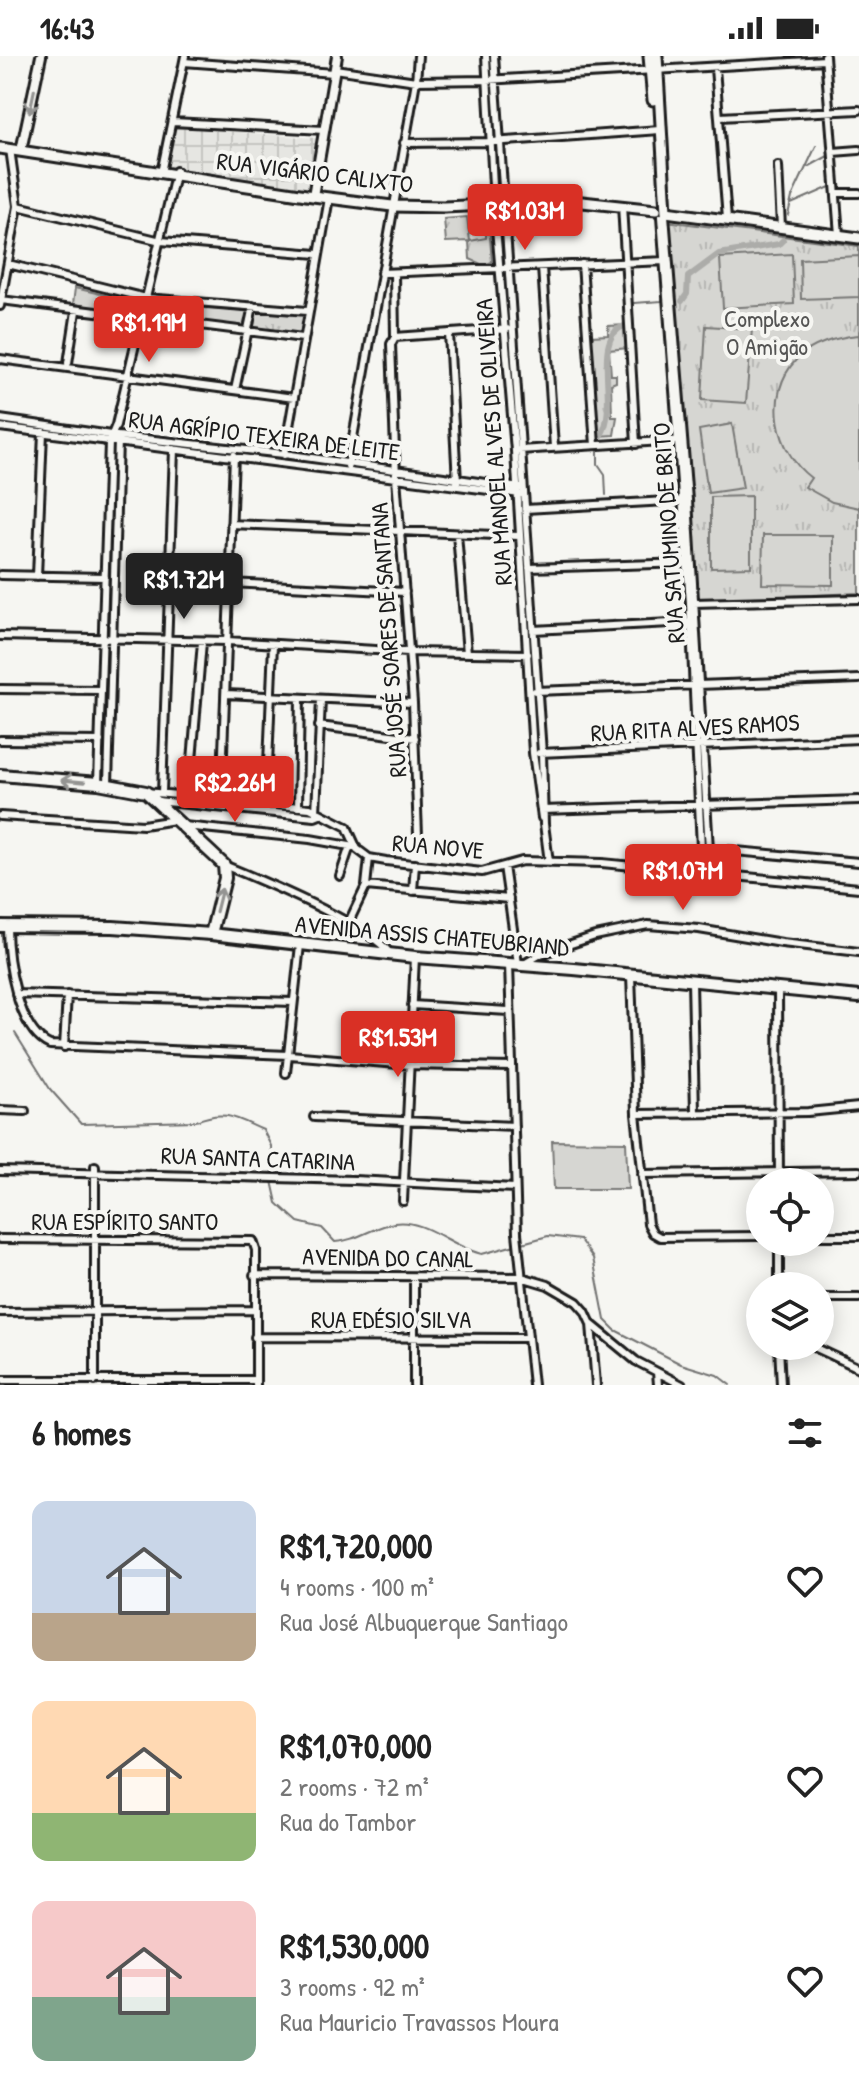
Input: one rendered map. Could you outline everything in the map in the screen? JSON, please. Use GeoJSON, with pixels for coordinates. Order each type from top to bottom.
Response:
{"type":"FeatureCollection","features":[{"type":"Feature","properties":{"kind":"main road","name":"RUA SATUMINO DE BRITO"},"geometry":{"type":"LineString","coordinates":[[649,56],[654,71]]}},
{"type":"Feature","properties":{"kind":"main road","name":"RUA SATUMINO DE BRITO"},"geometry":{"type":"LineString","coordinates":[[657,56],[654,71],[662,211]]}},
{"type":"Feature","properties":{"kind":"main road","name":"RUA VIGÁRIO CALIXTO"},"geometry":{"type":"LineString","coordinates":[[0,141],[179,174],[392,206],[444,207],[573,201],[859,238]]}},
{"type":"Feature","properties":{"kind":"main road","name":"RUA VIGÁRIO CALIXTO"},"geometry":{"type":"LineString","coordinates":[[5,149],[162,170]]}},
{"type":"Feature","properties":{"kind":"main road"},"geometry":{"type":"LineString","coordinates":[[0,775],[103,784],[146,792],[160,798],[178,823],[224,865],[225,878],[211,934]]}},
{"type":"Feature","properties":{"kind":"main road","name":"AVENIDA ASSIS CHATEUBRIAND"},"geometry":{"type":"LineString","coordinates":[[3,926],[113,927],[211,934],[415,957],[631,974],[859,997]]}},
{"type":"Feature","properties":{"kind":"street"},"geometry":{"type":"LineString","coordinates":[[22,146],[41,56]]}},
{"type":"Feature","properties":{"kind":"street"},"geometry":{"type":"LineString","coordinates":[[313,196],[337,56]]}},
{"type":"Feature","properties":{"kind":"street"},"geometry":{"type":"LineString","coordinates":[[348,468],[418,56]]}},
{"type":"Feature","properties":{"kind":"street","name":"RUA MANOEL ALVES DE OLIVEIRA"},"geometry":{"type":"LineString","coordinates":[[486,56],[491,80],[498,204],[506,268],[530,654],[537,690],[542,753],[541,810]]}},
{"type":"Feature","properties":{"kind":"street","name":"RUA MANOEL ALVES DE OLIVEIRA"},"geometry":{"type":"LineString","coordinates":[[491,80],[494,56]]}},
{"type":"Feature","properties":{"kind":"street"},"geometry":{"type":"LineString","coordinates":[[162,170],[184,59],[416,81],[715,68],[825,58],[839,235]]}},
{"type":"Feature","properties":{"kind":"street"},"geometry":{"type":"LineString","coordinates":[[715,68],[727,219]]}},
{"type":"Feature","properties":{"kind":"street"},"geometry":{"type":"LineString","coordinates":[[720,117],[859,110]]}},
{"type":"Feature","properties":{"kind":"street"},"geometry":{"type":"LineString","coordinates":[[173,122],[324,130]]}},
{"type":"Feature","properties":{"kind":"street"},"geometry":{"type":"LineString","coordinates":[[404,143],[495,142],[657,130]]}},
{"type":"Feature","properties":{"kind":"street"},"geometry":{"type":"LineString","coordinates":[[0,306],[18,206],[5,149]]}},
{"type":"Feature","properties":{"kind":"street"},"geometry":{"type":"LineString","coordinates":[[833,152],[859,150]]}},
{"type":"Feature","properties":{"kind":"street"},"geometry":{"type":"LineString","coordinates":[[778,166],[781,227]]}},
{"type":"Feature","properties":{"kind":"street"},"geometry":{"type":"LineString","coordinates":[[103,784],[107,639],[104,577],[114,439],[140,319],[179,174]]}},
{"type":"Feature","properties":{"kind":"street"},"geometry":{"type":"LineString","coordinates":[[837,193],[859,193]]}},
{"type":"Feature","properties":{"kind":"street"},"geometry":{"type":"LineString","coordinates":[[283,458],[329,198]]}},
{"type":"Feature","properties":{"kind":"street"},"geometry":{"type":"LineString","coordinates":[[622,205],[636,444]]}},
{"type":"Feature","properties":{"kind":"street"},"geometry":{"type":"LineString","coordinates":[[18,206],[161,241],[317,254]]}},
{"type":"Feature","properties":{"kind":"street","name":"RUA SATUMINO DE BRITO"},"geometry":{"type":"LineString","coordinates":[[662,211],[692,603],[695,746],[703,804]]}},
{"type":"Feature","properties":{"kind":"street"},"geometry":{"type":"LineString","coordinates":[[381,273],[668,261]]}},
{"type":"Feature","properties":{"kind":"street"},"geometry":{"type":"LineString","coordinates":[[8,264],[146,298],[307,311]]}},
{"type":"Feature","properties":{"kind":"street"},"geometry":{"type":"LineString","coordinates":[[582,264],[595,445]]}},
{"type":"Feature","properties":{"kind":"street"},"geometry":{"type":"LineString","coordinates":[[542,267],[554,447]]}},
{"type":"Feature","properties":{"kind":"street"},"geometry":{"type":"LineString","coordinates":[[394,273],[395,337],[508,329]]}},
{"type":"Feature","properties":{"kind":"street"},"geometry":{"type":"LineString","coordinates":[[1,300],[303,338]]}},
{"type":"Feature","properties":{"kind":"street"},"geometry":{"type":"LineString","coordinates":[[235,390],[253,306]]}},
{"type":"Feature","properties":{"kind":"street"},"geometry":{"type":"LineString","coordinates":[[68,363],[76,311]]}},
{"type":"Feature","properties":{"kind":"street"},"geometry":{"type":"LineString","coordinates":[[449,333],[457,482]]}},
{"type":"Feature","properties":{"kind":"street","name":"RUA JOSÉ SOARES DE SANTANA"},"geometry":{"type":"LineString","coordinates":[[395,337],[391,348],[396,474],[413,703],[418,835]]}},
{"type":"Feature","properties":{"kind":"street"},"geometry":{"type":"LineString","coordinates":[[0,359],[294,398]]}},
{"type":"Feature","properties":{"kind":"street","name":"RUA AGRÍPIO TEXEIRA DE LEITE"},"geometry":{"type":"LineString","coordinates":[[0,419],[114,439]]}},
{"type":"Feature","properties":{"kind":"street"},"geometry":{"type":"LineString","coordinates":[[37,576],[43,425]]}},
{"type":"Feature","properties":{"kind":"street","name":"RUA AGRÍPIO TEXEIRA DE LEITE"},"geometry":{"type":"LineString","coordinates":[[0,427],[283,458],[520,491]]}},
{"type":"Feature","properties":{"kind":"street"},"geometry":{"type":"LineString","coordinates":[[103,784],[101,690],[113,577],[114,439]]}},
{"type":"Feature","properties":{"kind":"street"},"geometry":{"type":"LineString","coordinates":[[518,450],[681,440]]}},
{"type":"Feature","properties":{"kind":"street"},"geometry":{"type":"LineString","coordinates":[[160,798],[169,640],[174,446]]}},
{"type":"Feature","properties":{"kind":"street"},"geometry":{"type":"LineString","coordinates":[[221,807],[234,452]]}},
{"type":"Feature","properties":{"kind":"street","name":"RUA MANOEL ALVES DE OLIVEIRA"},"geometry":{"type":"LineString","coordinates":[[520,491],[525,509],[522,536],[529,568],[533,630],[528,691],[533,753],[549,862]]}},
{"type":"Feature","properties":{"kind":"street"},"geometry":{"type":"LineString","coordinates":[[525,509],[685,500]]}},
{"type":"Feature","properties":{"kind":"street"},"geometry":{"type":"LineString","coordinates":[[231,524],[522,536]]}},
{"type":"Feature","properties":{"kind":"street"},"geometry":{"type":"LineString","coordinates":[[457,534],[467,653]]}},
{"type":"Feature","properties":{"kind":"street"},"geometry":{"type":"LineString","coordinates":[[529,568],[689,563]]}},
{"type":"Feature","properties":{"kind":"street"},"geometry":{"type":"LineString","coordinates":[[0,575],[113,577]]}},
{"type":"Feature","properties":{"kind":"street"},"geometry":{"type":"LineString","coordinates":[[230,583],[405,592]]}},
{"type":"Feature","properties":{"kind":"street"},"geometry":{"type":"LineString","coordinates":[[692,603],[859,599]]}},
{"type":"Feature","properties":{"kind":"street","name":"RUA SATUMINO DE BRITO"},"geometry":{"type":"LineString","coordinates":[[692,603],[691,622],[703,745],[705,849],[859,862]]}},
{"type":"Feature","properties":{"kind":"street"},"geometry":{"type":"LineString","coordinates":[[533,630],[691,622]]}},
{"type":"Feature","properties":{"kind":"street"},"geometry":{"type":"LineString","coordinates":[[0,636],[227,641],[408,652],[530,654]]}},
{"type":"Feature","properties":{"kind":"street"},"geometry":{"type":"LineString","coordinates":[[189,796],[202,642]]}},
{"type":"Feature","properties":{"kind":"street"},"geometry":{"type":"LineString","coordinates":[[267,808],[273,644]]}},
{"type":"Feature","properties":{"kind":"street"},"geometry":{"type":"LineString","coordinates":[[528,691],[859,679]]}},
{"type":"Feature","properties":{"kind":"street"},"geometry":{"type":"LineString","coordinates":[[0,689],[101,690]]}},
{"type":"Feature","properties":{"kind":"street"},"geometry":{"type":"LineString","coordinates":[[226,694],[413,703]]}},
{"type":"Feature","properties":{"kind":"street"},"geometry":{"type":"LineString","coordinates":[[298,807],[300,698]]}},
{"type":"Feature","properties":{"kind":"street"},"geometry":{"type":"LineString","coordinates":[[317,814],[321,699]]}},
{"type":"Feature","properties":{"kind":"street"},"geometry":{"type":"LineString","coordinates":[[319,726],[415,738]]}},
{"type":"Feature","properties":{"kind":"street","name":"RUA RITA ALVES RAMOS"},"geometry":{"type":"LineString","coordinates":[[533,753],[859,739]]}},
{"type":"Feature","properties":{"kind":"street"},"geometry":{"type":"LineString","coordinates":[[0,740],[100,741]]}},
{"type":"Feature","properties":{"kind":"street"},"geometry":{"type":"LineString","coordinates":[[160,798],[189,796],[222,799],[317,814]]}},
{"type":"Feature","properties":{"kind":"street"},"geometry":{"type":"LineString","coordinates":[[160,798],[221,807],[298,807],[317,814],[347,827],[352,846],[340,876]]}},
{"type":"Feature","properties":{"kind":"street"},"geometry":{"type":"LineString","coordinates":[[541,810],[859,800]]}},
{"type":"Feature","properties":{"kind":"street"},"geometry":{"type":"LineString","coordinates":[[0,816],[143,825],[178,823],[352,846],[369,858],[366,886],[348,924]]}},
{"type":"Feature","properties":{"kind":"street","name":"RUA NOVE"},"geometry":{"type":"LineString","coordinates":[[369,858],[482,872],[522,861],[602,863],[859,888]]}},
{"type":"Feature","properties":{"kind":"street"},"geometry":{"type":"LineString","coordinates":[[413,891],[415,864]]}},
{"type":"Feature","properties":{"kind":"street"},"geometry":{"type":"LineString","coordinates":[[224,865],[275,886],[348,924],[384,946],[390,954]]}},
{"type":"Feature","properties":{"kind":"street"},"geometry":{"type":"LineString","coordinates":[[504,866],[517,964],[508,1011],[518,1251],[533,1385]]}},
{"type":"Feature","properties":{"kind":"street"},"geometry":{"type":"LineString","coordinates":[[366,886],[509,899]]}},
{"type":"Feature","properties":{"kind":"street"},"geometry":{"type":"LineString","coordinates":[[517,964],[609,932],[648,925],[699,929],[859,952]]}},
{"type":"Feature","properties":{"kind":"street"},"geometry":{"type":"LineString","coordinates":[[3,926],[16,994],[40,1039],[50,1045],[289,1055],[410,1065],[511,1067]]}},
{"type":"Feature","properties":{"kind":"street"},"geometry":{"type":"LineString","coordinates":[[286,1073],[300,945]]}},
{"type":"Feature","properties":{"kind":"street"},"geometry":{"type":"LineString","coordinates":[[403,1201],[415,957]]}},
{"type":"Feature","properties":{"kind":"street"},"geometry":{"type":"LineString","coordinates":[[631,974],[636,1114],[648,1224],[653,1233],[660,1237],[746,1236]]}},
{"type":"Feature","properties":{"kind":"street"},"geometry":{"type":"LineString","coordinates":[[692,981],[695,1112]]}},
{"type":"Feature","properties":{"kind":"street"},"geometry":{"type":"LineString","coordinates":[[778,990],[779,1168]]}},
{"type":"Feature","properties":{"kind":"street"},"geometry":{"type":"LineString","coordinates":[[16,994],[293,1002]]}},
{"type":"Feature","properties":{"kind":"street"},"geometry":{"type":"LineString","coordinates":[[64,1047],[67,995]]}},
{"type":"Feature","properties":{"kind":"street"},"geometry":{"type":"LineString","coordinates":[[412,1005],[508,1011]]}},
{"type":"Feature","properties":{"kind":"street"},"geometry":{"type":"LineString","coordinates":[[636,1114],[842,1110],[859,1107]]}},
{"type":"Feature","properties":{"kind":"street"},"geometry":{"type":"LineString","coordinates":[[0,1110],[25,1111]]}},
{"type":"Feature","properties":{"kind":"street"},"geometry":{"type":"LineString","coordinates":[[314,1117],[514,1126]]}},
{"type":"Feature","properties":{"kind":"street"},"geometry":{"type":"LineString","coordinates":[[95,1170],[95,1383]]}},
{"type":"Feature","properties":{"kind":"street","name":"RUA SANTA CATARINA"},"geometry":{"type":"LineString","coordinates":[[0,1171],[95,1170],[515,1188]]}},
{"type":"Feature","properties":{"kind":"street"},"geometry":{"type":"LineString","coordinates":[[834,1171],[859,1171]]}},
{"type":"Feature","properties":{"kind":"street"},"geometry":{"type":"LineString","coordinates":[[642,1174],[746,1172]]}},
{"type":"Feature","properties":{"kind":"street"},"geometry":{"type":"LineString","coordinates":[[834,1236],[859,1236]]}},
{"type":"Feature","properties":{"kind":"street","name":"RUA ESPÍRITO SANTO"},"geometry":{"type":"LineString","coordinates":[[0,1239],[249,1240],[255,1245],[254,1275]]}},
{"type":"Feature","properties":{"kind":"street"},"geometry":{"type":"LineString","coordinates":[[0,1380],[256,1382],[254,1275]]}},
{"type":"Feature","properties":{"kind":"street","name":"AVENIDA DO CANAL"},"geometry":{"type":"LineString","coordinates":[[254,1275],[521,1277]]}},
{"type":"Feature","properties":{"kind":"street"},"geometry":{"type":"LineString","coordinates":[[414,1277],[414,1385]]}},
{"type":"Feature","properties":{"kind":"street"},"geometry":{"type":"LineString","coordinates":[[521,1277],[548,1285],[577,1302],[585,1311],[591,1324],[596,1385]]}},
{"type":"Feature","properties":{"kind":"street"},"geometry":{"type":"LineString","coordinates":[[834,1298],[859,1298]]}},
{"type":"Feature","properties":{"kind":"street"},"geometry":{"type":"LineString","coordinates":[[0,1312],[254,1310]]}},
{"type":"Feature","properties":{"kind":"street"},"geometry":{"type":"LineString","coordinates":[[591,1324],[641,1364],[682,1385]]}},
{"type":"Feature","properties":{"kind":"street","name":"RUA EDÉSIO SILVA"},"geometry":{"type":"LineString","coordinates":[[255,1337],[528,1338]]}},
{"type":"Feature","properties":{"kind":"street"},"geometry":{"type":"LineString","coordinates":[[834,1356],[859,1368]]}},
{"type":"Feature","properties":{"kind":"street"},"geometry":{"type":"LineString","coordinates":[[780,1360],[781,1385]]}},
{"type":"Feature","properties":{"kind":"street"},"geometry":{"type":"LineString","coordinates":[[657,1372],[658,1385]]}},
{"type":"Feature","properties":{"kind":"shaded area"},"geometry":{"type":"Polygon","coordinates":[[[172,127],[316,138],[307,189],[164,167],[172,127]]]}},
{"type":"Feature","properties":{"kind":"green space"},"geometry":{"type":"Polygon","coordinates":[[[488,215],[492,262],[483,265],[470,259],[469,241],[446,242],[444,219],[467,217],[470,241],[486,238],[486,220],[479,219],[479,216],[488,215]]]}},
{"type":"Feature","properties":{"kind":"green space","name":"Complexo O Amigão"},"geometry":{"type":"Polygon","coordinates":[[[666,221],[859,246],[859,593],[695,600],[666,221]]]}},
{"type":"Feature","properties":{"kind":"green space"},"geometry":{"type":"Polygon","coordinates":[[[792,254],[794,304],[723,308],[720,258],[792,254]]]}},
{"type":"Feature","properties":{"kind":"green space"},"geometry":{"type":"Polygon","coordinates":[[[859,256],[859,297],[801,299],[800,259],[859,256]]]}},
{"type":"Feature","properties":{"kind":"green space"},"geometry":{"type":"Polygon","coordinates":[[[75,288],[139,303],[135,315],[73,304],[75,288]]]}},
{"type":"Feature","properties":{"kind":"green space"},"geometry":{"type":"Polygon","coordinates":[[[153,303],[247,311],[244,327],[151,314],[153,303]]]}},
{"type":"Feature","properties":{"kind":"green space"},"geometry":{"type":"Polygon","coordinates":[[[256,311],[304,315],[300,335],[254,327],[256,311]]]}},
{"type":"Feature","properties":{"kind":"green space"},"geometry":{"type":"Polygon","coordinates":[[[626,325],[628,348],[609,350],[611,375],[616,375],[616,382],[611,384],[612,417],[617,417],[614,435],[598,436],[591,336],[608,335],[608,326],[626,325]]]}},
{"type":"Feature","properties":{"kind":"green space"},"geometry":{"type":"Polygon","coordinates":[[[706,326],[752,329],[746,403],[702,400],[706,326]]]}},
{"type":"Feature","properties":{"kind":"green space"},"geometry":{"type":"Polygon","coordinates":[[[859,335],[859,508],[832,502],[805,487],[811,478],[799,467],[782,438],[777,405],[786,374],[802,354],[825,342],[859,335]]]}},
{"type":"Feature","properties":{"kind":"green space"},"geometry":{"type":"Polygon","coordinates":[[[732,424],[743,488],[708,493],[699,430],[732,424]]]}},
{"type":"Feature","properties":{"kind":"green space"},"geometry":{"type":"Polygon","coordinates":[[[751,496],[751,567],[711,568],[711,497],[751,496]]]}},
{"type":"Feature","properties":{"kind":"green space"},"geometry":{"type":"Polygon","coordinates":[[[763,535],[833,535],[833,585],[762,584],[763,535]]]}},
{"type":"Feature","properties":{"kind":"green space"},"geometry":{"type":"Polygon","coordinates":[[[552,1141],[626,1142],[628,1189],[554,1189],[552,1141]]]}},
{"type":"Feature","properties":{"kind":"waterway"},"geometry":{"type":"LineString","coordinates":[[788,215],[792,197],[816,146]]}},
{"type":"Feature","properties":{"kind":"waterway"},"geometry":{"type":"LineString","coordinates":[[808,167],[828,156]]}},
{"type":"Feature","properties":{"kind":"waterway"},"geometry":{"type":"LineString","coordinates":[[791,204],[830,187]]}},
{"type":"Feature","properties":{"kind":"waterway"},"geometry":{"type":"LineString","coordinates":[[682,301],[687,294],[688,277],[719,254],[779,244],[783,240]]}},
{"type":"Feature","properties":{"kind":"waterway"},"geometry":{"type":"LineString","coordinates":[[634,303],[666,298]]}},
{"type":"Feature","properties":{"kind":"waterway"},"geometry":{"type":"LineString","coordinates":[[601,435],[608,408],[609,344],[614,333],[624,326]]}},
{"type":"Feature","properties":{"kind":"waterway"},"geometry":{"type":"LineString","coordinates":[[598,448],[598,464],[605,474],[606,495]]}},
{"type":"Feature","properties":{"kind":"waterway"},"geometry":{"type":"LineString","coordinates":[[15,1033],[50,1089],[81,1124],[196,1121],[206,1117],[230,1116],[263,1130],[271,1146],[272,1174]]}},
{"type":"Feature","properties":{"kind":"waterway"},"geometry":{"type":"LineString","coordinates":[[272,1181],[277,1203],[298,1222],[322,1228],[335,1242],[394,1223],[417,1225],[482,1254],[548,1236],[580,1240],[593,1258],[605,1320],[615,1330],[681,1364],[717,1375],[730,1385]]}}]}
